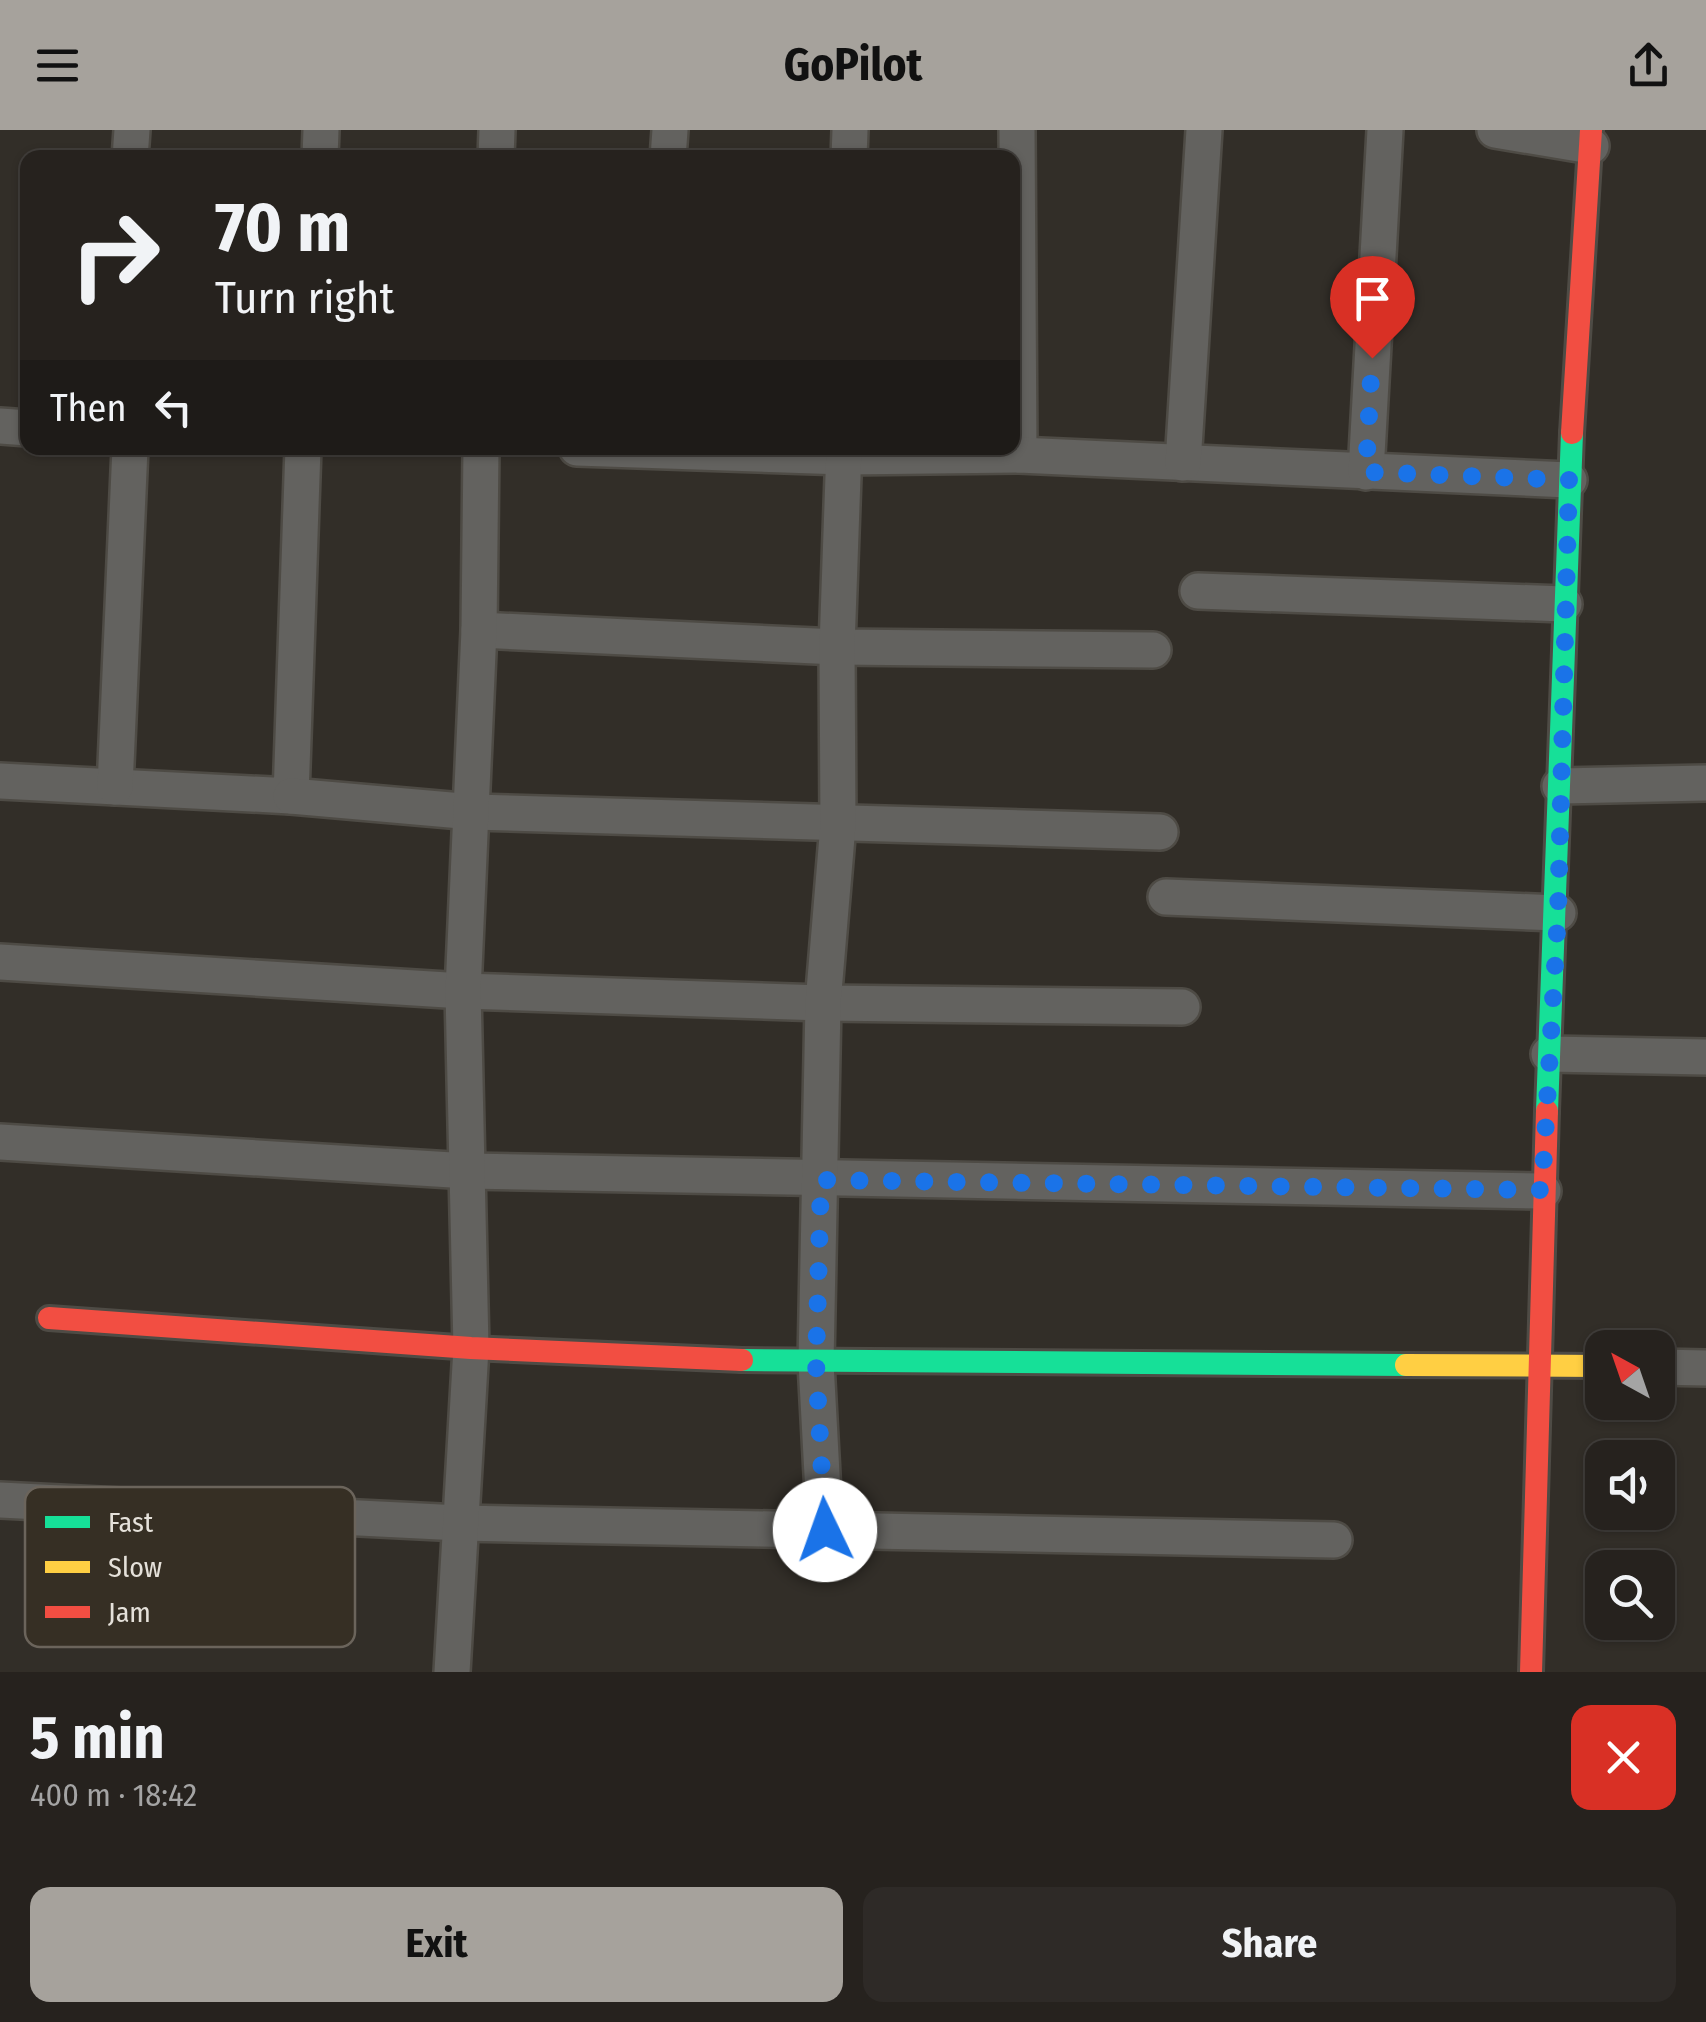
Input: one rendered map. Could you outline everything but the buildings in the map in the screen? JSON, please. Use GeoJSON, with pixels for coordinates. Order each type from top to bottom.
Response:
{"type":"FeatureCollection","features":[{"type":"Feature","properties":{"kind":"street"},"geometry":{"type":"LineString","coordinates":[[1183,463],[1204,130]]}},
{"type":"Feature","properties":{"kind":"street"},"geometry":{"type":"LineString","coordinates":[[1366,472],[1385,130]]}},
{"type":"Feature","properties":{"kind":"street"},"geometry":{"type":"LineString","coordinates":[[1495,130],[1591,138],[1564,604],[1558,914],[1542,1190],[1531,1672]]}},
{"type":"Feature","properties":{"kind":"street"},"geometry":{"type":"LineString","coordinates":[[116,787],[130,455]]}},
{"type":"Feature","properties":{"kind":"street"},"geometry":{"type":"LineString","coordinates":[[291,796],[302,455]]}},
{"type":"Feature","properties":{"kind":"street"},"geometry":{"type":"LineString","coordinates":[[452,1672],[471,1348],[463,991],[479,630],[482,455]]}},
{"type":"Feature","properties":{"kind":"street"},"geometry":{"type":"LineString","coordinates":[[825,1530],[816,1363],[823,1003],[838,825],[837,647],[844,455]]}},
{"type":"Feature","properties":{"kind":"street"},"geometry":{"type":"LineString","coordinates":[[1019,455],[1569,480]]}},
{"type":"Feature","properties":{"kind":"street"},"geometry":{"type":"LineString","coordinates":[[1198,592],[1564,604]]}},
{"type":"Feature","properties":{"kind":"street"},"geometry":{"type":"LineString","coordinates":[[479,630],[837,647],[1153,650]]}},
{"type":"Feature","properties":{"kind":"street"},"geometry":{"type":"LineString","coordinates":[[0,781],[291,796],[472,812],[1160,832]]}},
{"type":"Feature","properties":{"kind":"street"},"geometry":{"type":"LineString","coordinates":[[1560,786],[1706,784]]}},
{"type":"Feature","properties":{"kind":"street"},"geometry":{"type":"LineString","coordinates":[[1166,898],[1558,914]]}},
{"type":"Feature","properties":{"kind":"street"},"geometry":{"type":"LineString","coordinates":[[0,962],[463,991],[823,1003],[1182,1007]]}},
{"type":"Feature","properties":{"kind":"street"},"geometry":{"type":"LineString","coordinates":[[1549,1054],[1706,1057]]}},
{"type":"Feature","properties":{"kind":"street"},"geometry":{"type":"LineString","coordinates":[[0,1142],[468,1171],[1542,1190]]}},
{"type":"Feature","properties":{"kind":"street"},"geometry":{"type":"LineString","coordinates":[[49,1318],[471,1348],[816,1363],[1585,1365]]}},
{"type":"Feature","properties":{"kind":"street"},"geometry":{"type":"LineString","coordinates":[[1675,1367],[1706,1368]]}},
{"type":"Feature","properties":{"kind":"street"},"geometry":{"type":"LineString","coordinates":[[0,1500],[25,1501]]}},
{"type":"Feature","properties":{"kind":"street"},"geometry":{"type":"LineString","coordinates":[[355,1518],[1334,1540]]}},
{"type":"Feature","properties":{"kind":"traffic: fast"},"geometry":{"type":"LineString","coordinates":[[1547,1111],[1572,433]]}},
{"type":"Feature","properties":{"kind":"traffic: fast"},"geometry":{"type":"LineString","coordinates":[[742,1360],[1406,1365]]}},
{"type":"Feature","properties":{"kind":"traffic: slow"},"geometry":{"type":"LineString","coordinates":[[1406,1365],[1585,1366]]}},
{"type":"Feature","properties":{"kind":"traffic: jam"},"geometry":{"type":"LineString","coordinates":[[1572,433],[1591,130]]}},
{"type":"Feature","properties":{"kind":"traffic: jam"},"geometry":{"type":"LineString","coordinates":[[1531,1672],[1547,1111]]}},
{"type":"Feature","properties":{"kind":"traffic: jam"},"geometry":{"type":"LineString","coordinates":[[49,1318],[471,1348],[742,1360]]}},
{"type":"Feature","properties":{"kind":"route"},"geometry":{"type":"LineString","coordinates":[[825,1530],[816,1363],[821,1180],[1542,1190],[1558,914],[1569,480],[1366,472],[1372,358]]}}]}
